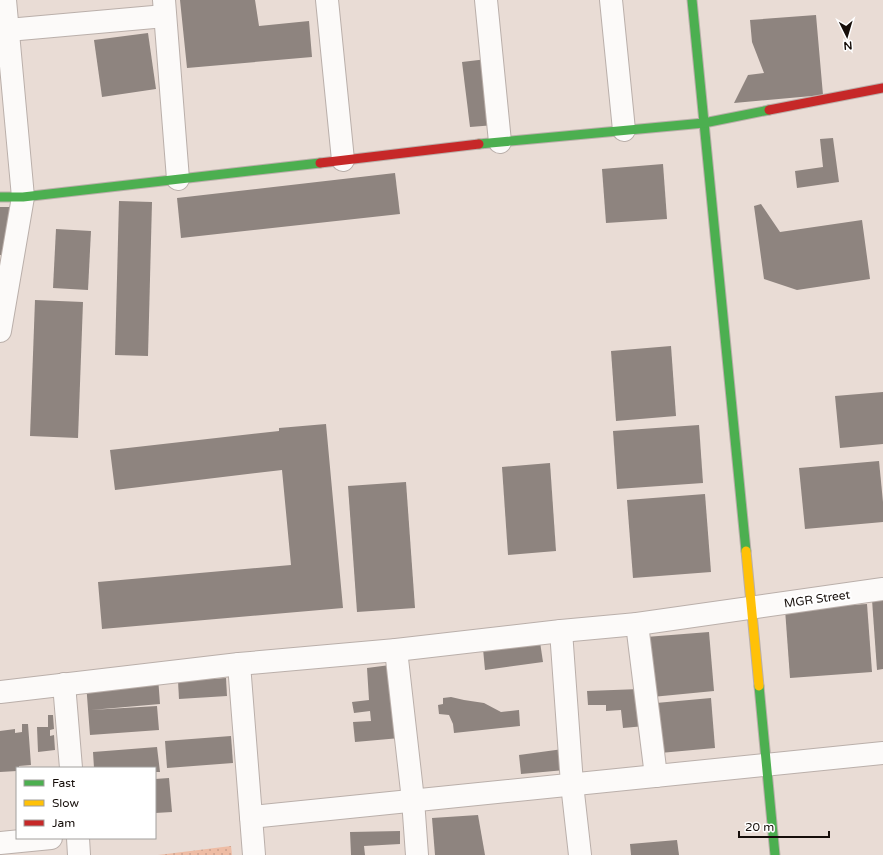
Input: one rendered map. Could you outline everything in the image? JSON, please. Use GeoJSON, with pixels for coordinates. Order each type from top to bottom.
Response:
{"type":"FeatureCollection","features":[{"type":"Feature","properties":{"kind":"street"},"geometry":{"type":"LineString","coordinates":[[0,331],[22,198],[5,0]]}},
{"type":"Feature","properties":{"kind":"street"},"geometry":{"type":"LineString","coordinates":[[327,0],[343,160]]}},
{"type":"Feature","properties":{"kind":"street"},"geometry":{"type":"LineString","coordinates":[[486,0],[500,142]]}},
{"type":"Feature","properties":{"kind":"street"},"geometry":{"type":"LineString","coordinates":[[611,0],[624,130]]}},
{"type":"Feature","properties":{"kind":"street"},"geometry":{"type":"LineString","coordinates":[[692,0],[775,855]]}},
{"type":"Feature","properties":{"kind":"street"},"geometry":{"type":"LineString","coordinates":[[8,30],[164,8],[178,179]]}},
{"type":"Feature","properties":{"kind":"street"},"geometry":{"type":"LineString","coordinates":[[0,197],[22,198],[500,142],[704,123],[883,88]]}},
{"type":"Feature","properties":{"kind":"street","name":"MGR Street"},"geometry":{"type":"LineString","coordinates":[[0,692],[239,664],[396,650],[637,624],[751,609],[883,589]]}},
{"type":"Feature","properties":{"kind":"street"},"geometry":{"type":"LineString","coordinates":[[637,624],[656,776]]}},
{"type":"Feature","properties":{"kind":"street"},"geometry":{"type":"LineString","coordinates":[[562,631],[572,784],[580,855]]}},
{"type":"Feature","properties":{"kind":"street"},"geometry":{"type":"LineString","coordinates":[[396,650],[413,800],[417,855]]}},
{"type":"Feature","properties":{"kind":"street"},"geometry":{"type":"LineString","coordinates":[[239,664],[254,855]]}},
{"type":"Feature","properties":{"kind":"street"},"geometry":{"type":"LineString","coordinates":[[64,684],[72,767]]}},
{"type":"Feature","properties":{"kind":"street"},"geometry":{"type":"LineString","coordinates":[[251,817],[883,753]]}},
{"type":"Feature","properties":{"kind":"street"},"geometry":{"type":"LineString","coordinates":[[0,843],[41,839]]}},
{"type":"Feature","properties":{"kind":"street"},"geometry":{"type":"LineString","coordinates":[[78,839],[79,855]]}},
{"type":"Feature","properties":{"kind":"shaded area"},"geometry":{"type":"Polygon","coordinates":[[[231,846],[232,855],[158,855],[231,846]]]}},
{"type":"Feature","properties":{"kind":"building"},"geometry":{"type":"Polygon","coordinates":[[[180,0],[255,0],[259,26],[309,21],[312,57],[187,68],[180,0]]]}},
{"type":"Feature","properties":{"kind":"building"},"geometry":{"type":"Polygon","coordinates":[[[816,15],[823,95],[734,103],[748,75],[764,73],[752,42],[750,20],[816,15]]]}},
{"type":"Feature","properties":{"kind":"building"},"geometry":{"type":"Polygon","coordinates":[[[148,33],[156,89],[102,97],[94,40],[148,33]]]}},
{"type":"Feature","properties":{"kind":"building"},"geometry":{"type":"Polygon","coordinates":[[[487,59],[495,125],[470,127],[462,62],[487,59]]]}},
{"type":"Feature","properties":{"kind":"building"},"geometry":{"type":"Polygon","coordinates":[[[833,138],[839,182],[797,188],[795,171],[823,167],[820,139],[833,138]]]}},
{"type":"Feature","properties":{"kind":"building"},"geometry":{"type":"Polygon","coordinates":[[[663,164],[667,219],[606,223],[602,169],[663,164]]]}},
{"type":"Feature","properties":{"kind":"building"},"geometry":{"type":"Polygon","coordinates":[[[395,173],[400,214],[181,238],[177,198],[395,173]]]}},
{"type":"Feature","properties":{"kind":"building"},"geometry":{"type":"Polygon","coordinates":[[[119,201],[152,202],[148,356],[115,355],[119,201]]]}},
{"type":"Feature","properties":{"kind":"building"},"geometry":{"type":"Polygon","coordinates":[[[761,204],[780,232],[862,220],[870,279],[797,290],[764,279],[754,206],[761,204]]]}},
{"type":"Feature","properties":{"kind":"building"},"geometry":{"type":"Polygon","coordinates":[[[0,207],[11,207],[8,256],[0,255],[0,207]]]}},
{"type":"Feature","properties":{"kind":"building"},"geometry":{"type":"Polygon","coordinates":[[[56,229],[91,231],[88,290],[53,288],[56,229]]]}},
{"type":"Feature","properties":{"kind":"building"},"geometry":{"type":"Polygon","coordinates":[[[35,300],[83,302],[78,438],[30,436],[35,300]]]}},
{"type":"Feature","properties":{"kind":"building"},"geometry":{"type":"Polygon","coordinates":[[[671,346],[676,416],[616,421],[611,351],[671,346]]]}},
{"type":"Feature","properties":{"kind":"building"},"geometry":{"type":"Polygon","coordinates":[[[883,392],[883,444],[840,448],[835,396],[883,392]]]}},
{"type":"Feature","properties":{"kind":"building"},"geometry":{"type":"Polygon","coordinates":[[[326,424],[343,608],[102,629],[98,582],[291,565],[282,470],[115,490],[110,450],[279,431],[279,428],[326,424]]]}},
{"type":"Feature","properties":{"kind":"building"},"geometry":{"type":"Polygon","coordinates":[[[699,425],[703,483],[617,489],[613,431],[699,425]]]}},
{"type":"Feature","properties":{"kind":"building"},"geometry":{"type":"Polygon","coordinates":[[[879,461],[883,502],[883,522],[805,529],[799,468],[879,461]]]}},
{"type":"Feature","properties":{"kind":"building"},"geometry":{"type":"Polygon","coordinates":[[[550,463],[556,551],[508,555],[502,467],[550,463]]]}},
{"type":"Feature","properties":{"kind":"building"},"geometry":{"type":"Polygon","coordinates":[[[406,482],[415,608],[357,612],[348,486],[406,482]]]}},
{"type":"Feature","properties":{"kind":"building"},"geometry":{"type":"Polygon","coordinates":[[[705,494],[711,572],[633,578],[627,500],[705,494]]]}},
{"type":"Feature","properties":{"kind":"building"},"geometry":{"type":"Polygon","coordinates":[[[883,599],[883,669],[877,670],[872,600],[883,599]]]}},
{"type":"Feature","properties":{"kind":"building"},"geometry":{"type":"Polygon","coordinates":[[[867,604],[872,672],[790,678],[785,609],[867,604]]]}},
{"type":"Feature","properties":{"kind":"building"},"geometry":{"type":"Polygon","coordinates":[[[709,632],[714,691],[652,697],[646,637],[709,632]]]}},
{"type":"Feature","properties":{"kind":"building"},"geometry":{"type":"Polygon","coordinates":[[[540,642],[543,662],[485,670],[483,649],[540,642]]]}},
{"type":"Feature","properties":{"kind":"building"},"geometry":{"type":"Polygon","coordinates":[[[390,665],[400,738],[355,742],[353,722],[371,721],[370,711],[354,713],[352,702],[369,700],[367,668],[390,665]]]}},
{"type":"Feature","properties":{"kind":"building"},"geometry":{"type":"Polygon","coordinates":[[[158,677],[160,704],[91,710],[157,706],[159,730],[90,735],[86,683],[158,677]]]}},
{"type":"Feature","properties":{"kind":"building"},"geometry":{"type":"Polygon","coordinates":[[[226,678],[227,696],[179,699],[178,681],[226,678]]]}},
{"type":"Feature","properties":{"kind":"building"},"geometry":{"type":"Polygon","coordinates":[[[640,689],[645,726],[623,728],[621,710],[606,711],[606,705],[588,705],[587,691],[640,689]]]}},
{"type":"Feature","properties":{"kind":"building"},"geometry":{"type":"Polygon","coordinates":[[[451,697],[484,703],[501,712],[519,710],[520,726],[454,733],[453,724],[449,715],[439,714],[438,705],[443,704],[443,698],[451,697]]]}},
{"type":"Feature","properties":{"kind":"building"},"geometry":{"type":"Polygon","coordinates":[[[711,698],[715,748],[660,753],[656,703],[711,698]]]}},
{"type":"Feature","properties":{"kind":"building"},"geometry":{"type":"Polygon","coordinates":[[[48,715],[53,715],[54,729],[50,730],[50,736],[54,735],[55,750],[38,752],[37,727],[48,727],[48,715]]]}},
{"type":"Feature","properties":{"kind":"building"},"geometry":{"type":"Polygon","coordinates":[[[22,724],[28,724],[31,765],[16,767],[16,771],[0,772],[0,731],[15,729],[15,733],[22,732],[22,724]]]}},
{"type":"Feature","properties":{"kind":"building"},"geometry":{"type":"Polygon","coordinates":[[[231,736],[233,763],[167,768],[165,741],[231,736]]]}},
{"type":"Feature","properties":{"kind":"building"},"geometry":{"type":"Polygon","coordinates":[[[157,747],[160,772],[156,772],[156,767],[94,767],[93,752],[157,747]]]}},
{"type":"Feature","properties":{"kind":"building"},"geometry":{"type":"Polygon","coordinates":[[[563,749],[565,770],[521,774],[519,755],[563,749]]]}},
{"type":"Feature","properties":{"kind":"building"},"geometry":{"type":"Polygon","coordinates":[[[169,778],[172,812],[156,813],[156,779],[169,778]]]}},
{"type":"Feature","properties":{"kind":"building"},"geometry":{"type":"Polygon","coordinates":[[[478,815],[485,855],[435,855],[432,818],[478,815]]]}},
{"type":"Feature","properties":{"kind":"building"},"geometry":{"type":"Polygon","coordinates":[[[400,831],[400,844],[364,846],[365,855],[351,855],[350,832],[400,831]]]}},
{"type":"Feature","properties":{"kind":"building"},"geometry":{"type":"Polygon","coordinates":[[[677,840],[679,855],[631,855],[630,844],[677,840]]]}},
{"type":"Feature","properties":{"kind":"traffic: fast"},"geometry":{"type":"LineString","coordinates":[[692,0],[746,551]]}},
{"type":"Feature","properties":{"kind":"traffic: fast"},"geometry":{"type":"LineString","coordinates":[[479,144],[704,123],[769,110]]}},
{"type":"Feature","properties":{"kind":"traffic: fast"},"geometry":{"type":"LineString","coordinates":[[0,197],[23,197],[320,163]]}},
{"type":"Feature","properties":{"kind":"traffic: fast"},"geometry":{"type":"LineString","coordinates":[[759,686],[775,855]]}},
{"type":"Feature","properties":{"kind":"traffic: slow"},"geometry":{"type":"LineString","coordinates":[[746,551],[759,686]]}},
{"type":"Feature","properties":{"kind":"traffic: jam"},"geometry":{"type":"LineString","coordinates":[[769,110],[883,88]]}},
{"type":"Feature","properties":{"kind":"traffic: jam"},"geometry":{"type":"LineString","coordinates":[[320,163],[479,144]]}}]}
